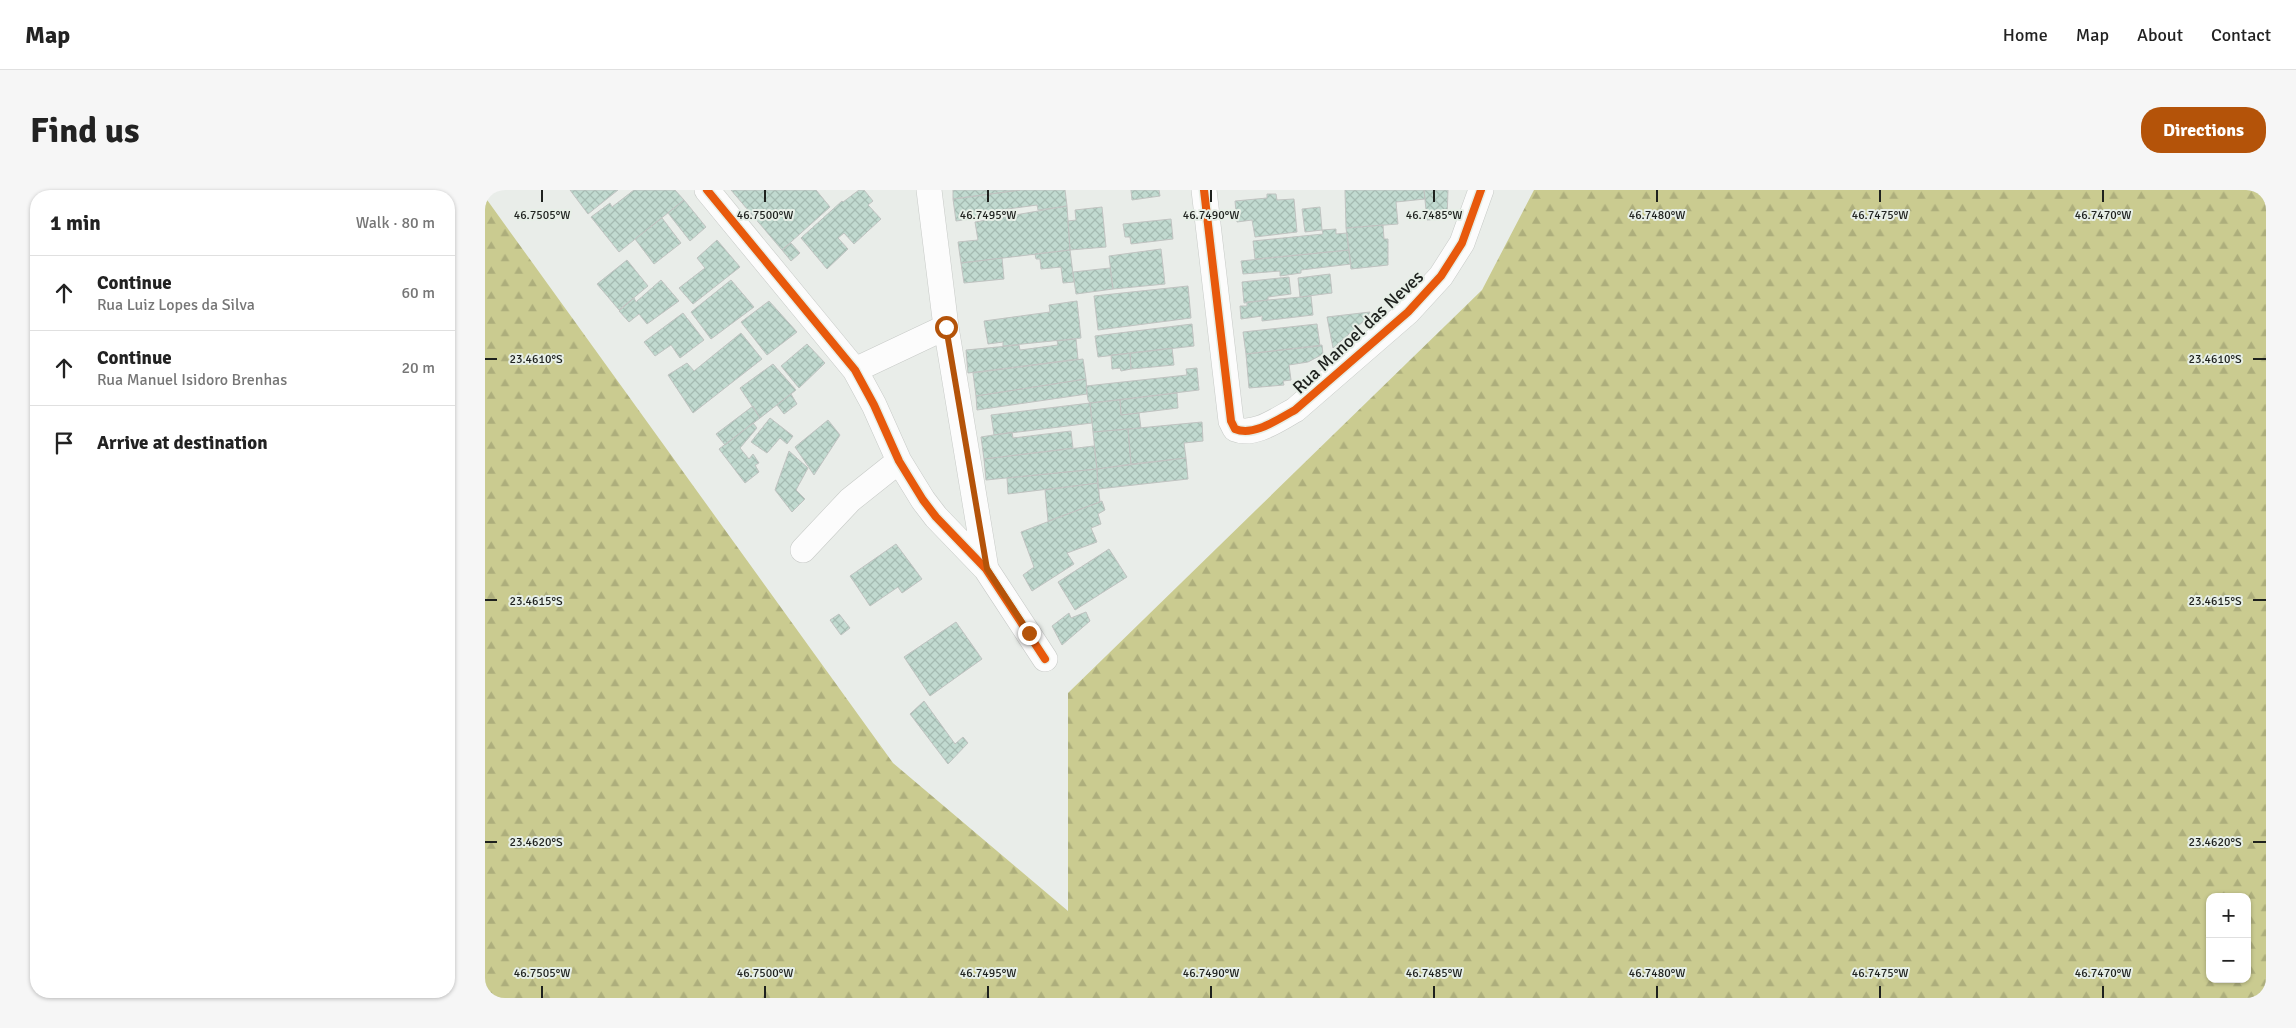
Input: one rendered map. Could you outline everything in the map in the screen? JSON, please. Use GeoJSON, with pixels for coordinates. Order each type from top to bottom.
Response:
{"type":"FeatureCollection","features":[{"type":"Feature","properties":{"kind":"street"},"geometry":{"type":"LineString","coordinates":[[707,190],[855,370],[874,404],[899,461],[936,517],[987,569],[1045,659]]}},
{"type":"Feature","properties":{"kind":"street"},"geometry":{"type":"LineString","coordinates":[[929,190],[946,327],[987,569]]}},
{"type":"Feature","properties":{"kind":"street","name":"Rua Manoel das Neves"},"geometry":{"type":"LineString","coordinates":[[1203,190],[1230,411],[1235,429],[1248,432],[1274,422],[1295,410],[1408,312],[1441,276],[1463,242],[1481,190]]}},
{"type":"Feature","properties":{"kind":"street"},"geometry":{"type":"LineString","coordinates":[[855,370],[946,327]]}},
{"type":"Feature","properties":{"kind":"street"},"geometry":{"type":"LineString","coordinates":[[803,550],[850,500],[899,461]]}},
{"type":"Feature","properties":{"kind":"green space"},"geometry":{"type":"Polygon","coordinates":[[[1534,190],[2266,190],[2266,998],[485,998],[485,197],[893,763],[1068,911],[1068,693],[1482,290],[1534,190]]]}},
{"type":"Feature","properties":{"kind":"building"},"geometry":{"type":"Polygon","coordinates":[[[570,190],[618,190],[588,214],[570,190]]]}},
{"type":"Feature","properties":{"kind":"building"},"geometry":{"type":"Polygon","coordinates":[[[634,190],[675,190],[684,200],[619,252],[591,217],[610,203],[612,207],[634,190]]]}},
{"type":"Feature","properties":{"kind":"building"},"geometry":{"type":"Polygon","coordinates":[[[731,190],[816,190],[830,207],[782,250],[731,190]]]}},
{"type":"Feature","properties":{"kind":"building"},"geometry":{"type":"Polygon","coordinates":[[[859,190],[864,190],[873,201],[868,205],[881,219],[854,244],[844,233],[838,238],[848,249],[827,269],[801,238],[842,201],[859,190]]]}},
{"type":"Feature","properties":{"kind":"building"},"geometry":{"type":"Polygon","coordinates":[[[953,190],[1020,190],[953,199],[953,190]]]}},
{"type":"Feature","properties":{"kind":"building"},"geometry":{"type":"Polygon","coordinates":[[[1020,190],[1065,190],[1067,206],[1038,210],[1037,205],[986,212],[986,217],[956,221],[953,199],[1020,190]]]}},
{"type":"Feature","properties":{"kind":"building"},"geometry":{"type":"Polygon","coordinates":[[[1131,190],[1159,190],[1160,196],[1132,200],[1131,190]]]}},
{"type":"Feature","properties":{"kind":"building"},"geometry":{"type":"Polygon","coordinates":[[[1345,190],[1424,190],[1425,199],[1396,202],[1398,224],[1346,228],[1345,190]]]}},
{"type":"Feature","properties":{"kind":"building"},"geometry":{"type":"Polygon","coordinates":[[[1424,190],[1448,190],[1447,219],[1427,220],[1424,190]]]}},
{"type":"Feature","properties":{"kind":"building"},"geometry":{"type":"Polygon","coordinates":[[[1267,194],[1276,194],[1277,200],[1294,199],[1297,232],[1255,237],[1252,220],[1237,222],[1235,201],[1267,198],[1267,194]]]}},
{"type":"Feature","properties":{"kind":"building"},"geometry":{"type":"Polygon","coordinates":[[[684,200],[706,227],[690,241],[668,213],[684,200]]]}},
{"type":"Feature","properties":{"kind":"building"},"geometry":{"type":"Polygon","coordinates":[[[1067,206],[1070,250],[961,263],[958,242],[978,240],[975,222],[1067,206]]]}},
{"type":"Feature","properties":{"kind":"building"},"geometry":{"type":"Polygon","coordinates":[[[1102,207],[1106,247],[1070,250],[1068,221],[1076,220],[1075,210],[1102,207]]]}},
{"type":"Feature","properties":{"kind":"building"},"geometry":{"type":"Polygon","coordinates":[[[1320,207],[1322,230],[1305,232],[1302,209],[1320,207]]]}},
{"type":"Feature","properties":{"kind":"building"},"geometry":{"type":"Polygon","coordinates":[[[662,218],[681,243],[654,264],[635,239],[662,218]]]}},
{"type":"Feature","properties":{"kind":"building"},"geometry":{"type":"Polygon","coordinates":[[[1171,219],[1173,239],[1131,244],[1130,237],[1125,237],[1123,224],[1171,219]]]}},
{"type":"Feature","properties":{"kind":"building"},"geometry":{"type":"Polygon","coordinates":[[[1383,225],[1384,239],[1388,239],[1388,265],[1351,269],[1346,228],[1383,225]]]}},
{"type":"Feature","properties":{"kind":"building"},"geometry":{"type":"Polygon","coordinates":[[[1336,229],[1336,234],[1347,233],[1349,250],[1255,259],[1253,241],[1323,234],[1322,230],[1336,229]]]}},
{"type":"Feature","properties":{"kind":"building"},"geometry":{"type":"Polygon","coordinates":[[[717,240],[740,267],[693,304],[679,288],[705,268],[697,258],[717,240]]]}},
{"type":"Feature","properties":{"kind":"building"},"geometry":{"type":"Polygon","coordinates":[[[791,243],[800,253],[791,261],[782,250],[791,243]]]}},
{"type":"Feature","properties":{"kind":"building"},"geometry":{"type":"Polygon","coordinates":[[[1161,249],[1165,284],[1113,289],[1109,256],[1161,249]]]}},
{"type":"Feature","properties":{"kind":"building"},"geometry":{"type":"Polygon","coordinates":[[[1070,250],[1074,282],[1063,283],[1061,267],[1041,269],[1040,259],[1036,259],[1035,254],[1070,250]]]}},
{"type":"Feature","properties":{"kind":"building"},"geometry":{"type":"Polygon","coordinates":[[[1349,250],[1351,264],[1301,270],[1301,273],[1280,276],[1280,271],[1243,274],[1241,261],[1349,250]]]}},
{"type":"Feature","properties":{"kind":"building"},"geometry":{"type":"Polygon","coordinates":[[[1002,258],[1004,279],[964,283],[961,263],[1002,258]]]}},
{"type":"Feature","properties":{"kind":"building"},"geometry":{"type":"Polygon","coordinates":[[[627,260],[648,286],[619,310],[597,284],[627,260]]]}},
{"type":"Feature","properties":{"kind":"building"},"geometry":{"type":"Polygon","coordinates":[[[1110,268],[1113,289],[1076,294],[1073,272],[1110,268]]]}},
{"type":"Feature","properties":{"kind":"building"},"geometry":{"type":"Polygon","coordinates":[[[1330,274],[1332,293],[1300,297],[1298,278],[1330,274]]]}},
{"type":"Feature","properties":{"kind":"building"},"geometry":{"type":"Polygon","coordinates":[[[1289,277],[1291,294],[1268,297],[1268,300],[1244,303],[1242,282],[1289,277]]]}},
{"type":"Feature","properties":{"kind":"building"},"geometry":{"type":"Polygon","coordinates":[[[661,280],[679,301],[647,324],[639,314],[629,322],[619,311],[634,298],[636,302],[661,280]]]}},
{"type":"Feature","properties":{"kind":"building"},"geometry":{"type":"Polygon","coordinates":[[[731,280],[754,307],[711,339],[691,312],[731,280]]]}},
{"type":"Feature","properties":{"kind":"building"},"geometry":{"type":"Polygon","coordinates":[[[1188,286],[1191,318],[1098,330],[1094,296],[1188,286]]]}},
{"type":"Feature","properties":{"kind":"building"},"geometry":{"type":"Polygon","coordinates":[[[1311,296],[1313,315],[1262,321],[1262,316],[1241,319],[1240,306],[1247,306],[1247,302],[1311,296]]]}},
{"type":"Feature","properties":{"kind":"building"},"geometry":{"type":"Polygon","coordinates":[[[769,301],[797,332],[767,355],[741,322],[769,301]]]}},
{"type":"Feature","properties":{"kind":"building"},"geometry":{"type":"Polygon","coordinates":[[[1077,301],[1081,338],[1003,346],[1003,342],[988,344],[984,321],[1050,312],[1049,305],[1077,301]]]}},
{"type":"Feature","properties":{"kind":"building"},"geometry":{"type":"Polygon","coordinates":[[[1370,312],[1366,319],[1333,348],[1327,317],[1370,312]]]}},
{"type":"Feature","properties":{"kind":"building"},"geometry":{"type":"Polygon","coordinates":[[[683,313],[704,340],[680,358],[671,345],[655,356],[644,342],[683,313]]]}},
{"type":"Feature","properties":{"kind":"building"},"geometry":{"type":"Polygon","coordinates":[[[1192,324],[1194,346],[1098,357],[1095,336],[1192,324]]]}},
{"type":"Feature","properties":{"kind":"building"},"geometry":{"type":"Polygon","coordinates":[[[1317,324],[1320,346],[1246,354],[1243,332],[1317,324]]]}},
{"type":"Feature","properties":{"kind":"building"},"geometry":{"type":"Polygon","coordinates":[[[741,333],[762,359],[693,413],[668,375],[687,363],[694,371],[741,333]]]}},
{"type":"Feature","properties":{"kind":"building"},"geometry":{"type":"Polygon","coordinates":[[[1076,339],[1078,359],[968,373],[966,350],[1019,345],[1020,350],[1058,345],[1057,341],[1076,339]]]}},
{"type":"Feature","properties":{"kind":"building"},"geometry":{"type":"Polygon","coordinates":[[[807,344],[825,363],[799,388],[781,366],[807,344]]]}},
{"type":"Feature","properties":{"kind":"building"},"geometry":{"type":"Polygon","coordinates":[[[1322,345],[1323,354],[1308,362],[1289,365],[1291,380],[1283,381],[1284,385],[1249,388],[1246,354],[1322,345]]]}},
{"type":"Feature","properties":{"kind":"building"},"geometry":{"type":"Polygon","coordinates":[[[1172,348],[1174,365],[1131,369],[1130,353],[1172,348]]]}},
{"type":"Feature","properties":{"kind":"building"},"geometry":{"type":"Polygon","coordinates":[[[1130,353],[1131,369],[1121,371],[1120,368],[1112,369],[1111,355],[1130,353]]]}},
{"type":"Feature","properties":{"kind":"building"},"geometry":{"type":"Polygon","coordinates":[[[1083,359],[1086,379],[976,396],[973,373],[1083,359]]]}},
{"type":"Feature","properties":{"kind":"building"},"geometry":{"type":"Polygon","coordinates":[[[773,364],[796,390],[760,418],[740,388],[773,364]]]}},
{"type":"Feature","properties":{"kind":"building"},"geometry":{"type":"Polygon","coordinates":[[[1197,368],[1199,390],[1090,403],[1088,400],[1086,386],[1187,375],[1186,369],[1197,368]]]}},
{"type":"Feature","properties":{"kind":"building"},"geometry":{"type":"Polygon","coordinates":[[[1086,379],[1087,394],[977,410],[976,396],[1086,379]]]}},
{"type":"Feature","properties":{"kind":"building"},"geometry":{"type":"Polygon","coordinates":[[[1177,393],[1178,408],[1121,415],[1120,400],[1177,393]]]}},
{"type":"Feature","properties":{"kind":"building"},"geometry":{"type":"Polygon","coordinates":[[[791,394],[797,404],[784,414],[777,405],[791,394]]]}},
{"type":"Feature","properties":{"kind":"building"},"geometry":{"type":"Polygon","coordinates":[[[1120,400],[1121,415],[1139,413],[1141,428],[1093,432],[1090,403],[1120,400]]]}},
{"type":"Feature","properties":{"kind":"building"},"geometry":{"type":"Polygon","coordinates":[[[1090,403],[1092,423],[994,435],[991,415],[1090,403]]]}},
{"type":"Feature","properties":{"kind":"building"},"geometry":{"type":"Polygon","coordinates":[[[753,406],[760,418],[725,445],[716,434],[753,406]]]}},
{"type":"Feature","properties":{"kind":"building"},"geometry":{"type":"Polygon","coordinates":[[[770,418],[793,436],[787,444],[780,438],[767,453],[751,442],[770,418]]]}},
{"type":"Feature","properties":{"kind":"building"},"geometry":{"type":"Polygon","coordinates":[[[828,420],[840,435],[814,475],[795,447],[828,420]]]}},
{"type":"Feature","properties":{"kind":"building"},"geometry":{"type":"Polygon","coordinates":[[[1202,422],[1203,441],[1184,443],[1186,458],[1131,464],[1128,429],[1202,422]]]}},
{"type":"Feature","properties":{"kind":"building"},"geometry":{"type":"Polygon","coordinates":[[[753,423],[757,428],[740,448],[749,459],[753,454],[759,463],[755,465],[759,472],[745,483],[719,449],[753,423]]]}},
{"type":"Feature","properties":{"kind":"building"},"geometry":{"type":"Polygon","coordinates":[[[1128,429],[1131,464],[1097,469],[1093,432],[1128,429]]]}},
{"type":"Feature","properties":{"kind":"building"},"geometry":{"type":"Polygon","coordinates":[[[1071,431],[1073,448],[984,459],[981,437],[1012,432],[1013,438],[1071,431]]]}},
{"type":"Feature","properties":{"kind":"building"},"geometry":{"type":"Polygon","coordinates":[[[1094,446],[1097,469],[986,480],[984,459],[1094,446]]]}},
{"type":"Feature","properties":{"kind":"building"},"geometry":{"type":"Polygon","coordinates":[[[789,451],[808,468],[796,490],[805,499],[792,512],[775,490],[789,451]]]}},
{"type":"Feature","properties":{"kind":"building"},"geometry":{"type":"Polygon","coordinates":[[[1186,458],[1188,479],[1098,489],[1097,469],[1186,458]]]}},
{"type":"Feature","properties":{"kind":"building"},"geometry":{"type":"Polygon","coordinates":[[[1097,469],[1098,483],[1008,494],[1007,478],[1097,469]]]}},
{"type":"Feature","properties":{"kind":"building"},"geometry":{"type":"Polygon","coordinates":[[[1098,483],[1100,502],[1048,521],[1045,490],[1098,483]]]}},
{"type":"Feature","properties":{"kind":"building"},"geometry":{"type":"Polygon","coordinates":[[[1102,501],[1105,510],[1098,514],[1101,524],[1091,528],[1097,542],[1067,553],[1074,564],[1032,591],[1023,575],[1034,567],[1021,532],[1102,501]]]}},
{"type":"Feature","properties":{"kind":"building"},"geometry":{"type":"Polygon","coordinates":[[[896,544],[922,579],[902,593],[898,587],[870,606],[850,576],[896,544]]]}},
{"type":"Feature","properties":{"kind":"building"},"geometry":{"type":"Polygon","coordinates":[[[1109,549],[1127,577],[1075,610],[1058,582],[1109,549]]]}},
{"type":"Feature","properties":{"kind":"building"},"geometry":{"type":"Polygon","coordinates":[[[1086,612],[1090,621],[1062,645],[1052,626],[1069,613],[1071,618],[1086,612]]]}},
{"type":"Feature","properties":{"kind":"building"},"geometry":{"type":"Polygon","coordinates":[[[839,614],[850,628],[841,635],[830,620],[839,614]]]}},
{"type":"Feature","properties":{"kind":"building"},"geometry":{"type":"Polygon","coordinates":[[[956,622],[982,659],[930,696],[904,657],[956,622]]]}},
{"type":"Feature","properties":{"kind":"building"},"geometry":{"type":"Polygon","coordinates":[[[924,701],[955,744],[963,737],[968,743],[948,764],[910,714],[924,701]]]}},
{"type":"Feature","properties":{"kind":"cycle path"},"geometry":{"type":"LineString","coordinates":[[707,190],[855,370],[874,405],[899,461],[923,500],[936,517],[986,569],[1045,659]]}},
{"type":"Feature","properties":{"kind":"cycle path"},"geometry":{"type":"LineString","coordinates":[[1204,190],[1231,421],[1235,429],[1242,431],[1250,431],[1266,426],[1295,410],[1408,312],[1441,276],[1462,243],[1481,190]]}},
{"type":"Feature","properties":{"kind":"route"},"geometry":{"type":"LineString","coordinates":[[946,327],[987,569],[1029,633]]}}]}
